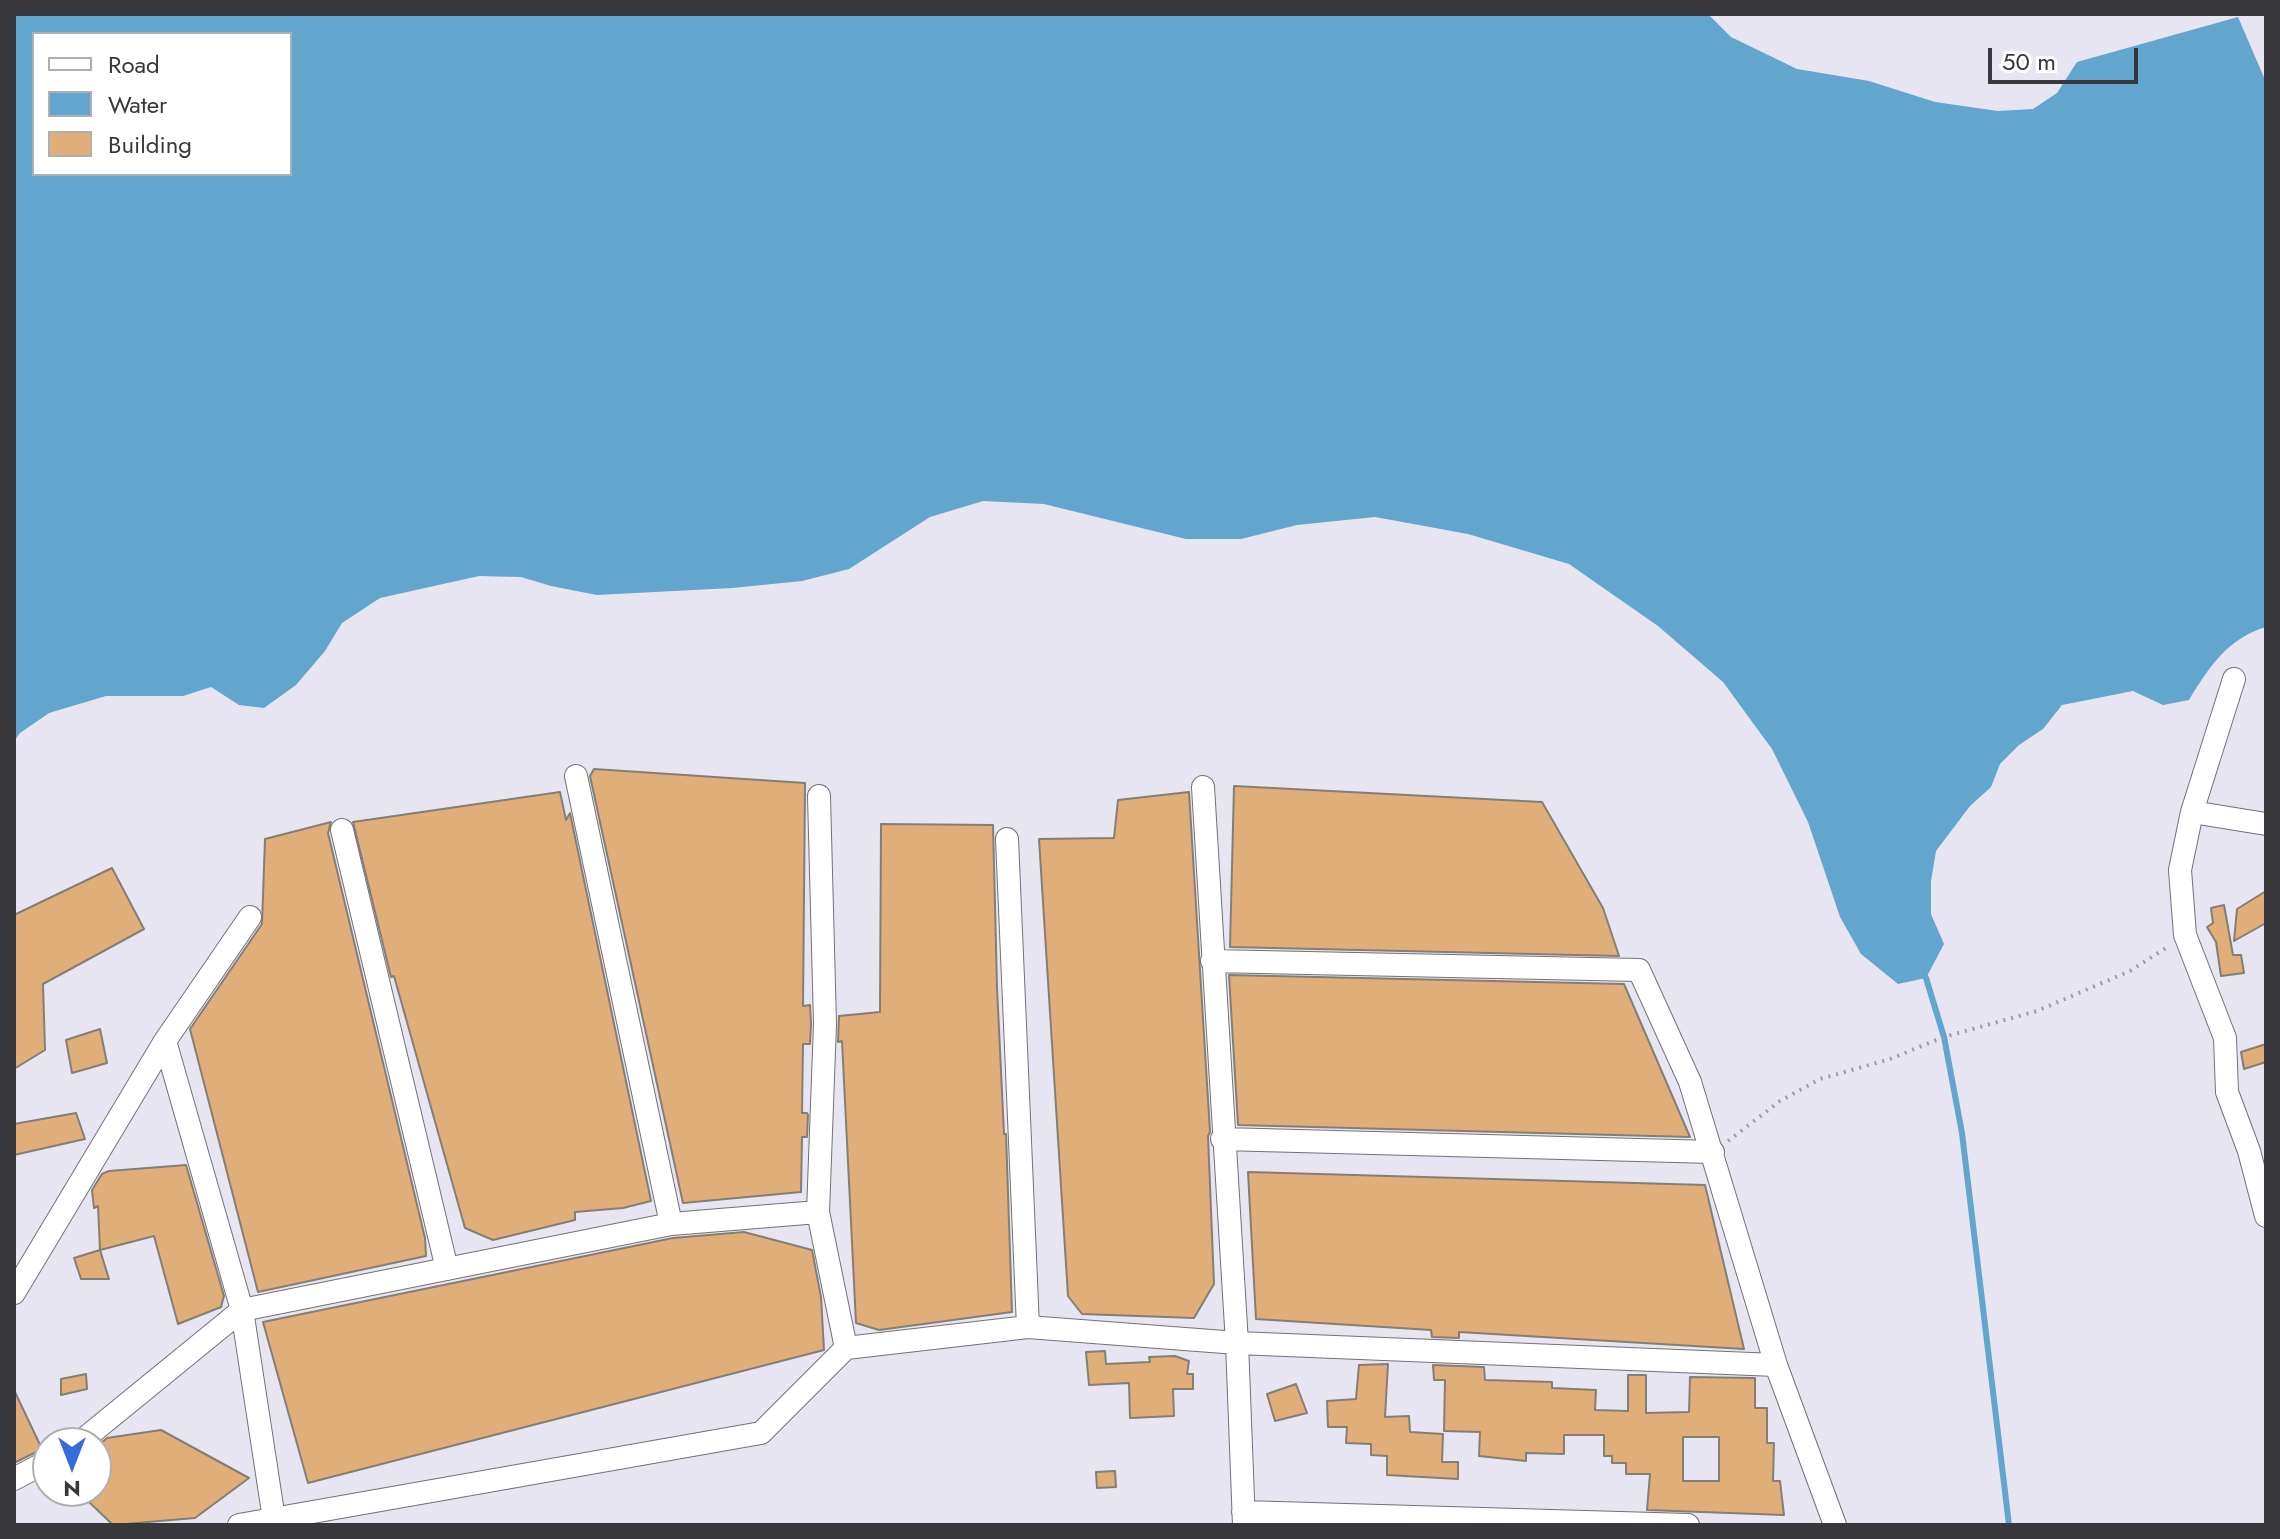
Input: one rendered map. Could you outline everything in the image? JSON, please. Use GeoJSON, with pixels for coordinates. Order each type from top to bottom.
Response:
{"type":"FeatureCollection","features":[{"type":"Feature","properties":{"kind":"street"},"geometry":{"type":"LineString","coordinates":[[2234,679],[2192,812],[2180,870],[2185,935],[2225,1038],[2227,1092],[2249,1151],[2266,1216]]}},
{"type":"Feature","properties":{"kind":"street"},"geometry":{"type":"LineString","coordinates":[[576,776],[671,1224]]}},
{"type":"Feature","properties":{"kind":"street"},"geometry":{"type":"LineString","coordinates":[[1203,787],[1222,1139],[1237,1343],[1243,1518],[1688,1525]]}},
{"type":"Feature","properties":{"kind":"street"},"geometry":{"type":"LineString","coordinates":[[819,796],[825,1024],[818,1212],[846,1348]]}},
{"type":"Feature","properties":{"kind":"street"},"geometry":{"type":"LineString","coordinates":[[2192,812],[2266,824]]}},
{"type":"Feature","properties":{"kind":"street"},"geometry":{"type":"LineString","coordinates":[[342,830],[447,1269]]}},
{"type":"Feature","properties":{"kind":"street"},"geometry":{"type":"LineString","coordinates":[[1007,839],[1028,1327]]}},
{"type":"Feature","properties":{"kind":"street"},"geometry":{"type":"LineString","coordinates":[[14,1293],[165,1041],[250,917]]}},
{"type":"Feature","properties":{"kind":"street"},"geometry":{"type":"LineString","coordinates":[[1212,961],[1639,970],[1690,1082],[1776,1365],[1835,1525]]}},
{"type":"Feature","properties":{"kind":"street"},"geometry":{"type":"LineString","coordinates":[[165,1041],[242,1310],[274,1519]]}},
{"type":"Feature","properties":{"kind":"street"},"geometry":{"type":"LineString","coordinates":[[1222,1139],[1713,1152]]}},
{"type":"Feature","properties":{"kind":"street"},"geometry":{"type":"LineString","coordinates":[[99,1427],[242,1310],[671,1224],[818,1212]]}},
{"type":"Feature","properties":{"kind":"street"},"geometry":{"type":"LineString","coordinates":[[239,1525],[761,1433],[846,1348],[1028,1327],[1237,1343],[1776,1365]]}},
{"type":"Feature","properties":{"kind":"street"},"geometry":{"type":"LineString","coordinates":[[14,1479],[32,1469]]}},
{"type":"Feature","properties":{"kind":"path"},"geometry":{"type":"LineString","coordinates":[[1713,1152],[1780,1101],[1820,1079],[1890,1059],[1944,1037],[2037,1011],[2130,971],[2185,935]]}},
{"type":"Feature","properties":{"kind":"water"},"geometry":{"type":"Polygon","coordinates":[[[14,14],[1708,14],[1731,37],[1797,69],[1869,81],[1935,102],[1998,111],[2033,109],[2057,93],[2077,62],[2238,17],[2266,82],[2266,627],[2230,646],[2212,665],[2189,700],[2163,705],[2133,691],[2062,705],[2043,729],[2019,745],[2000,764],[1991,787],[1970,806],[1936,851],[1931,881],[1931,914],[1944,944],[1926,978],[1898,984],[1861,954],[1840,917],[1808,822],[1772,749],[1723,682],[1658,626],[1569,564],[1468,534],[1375,517],[1297,525],[1241,539],[1186,539],[1044,504],[983,501],[930,517],[849,569],[802,581],[597,595],[521,577],[479,576],[380,598],[342,623],[325,651],[296,685],[264,708],[239,705],[211,687],[183,696],[106,696],[49,713],[20,733],[14,741],[14,14]]]}},
{"type":"Feature","properties":{"kind":"building"},"geometry":{"type":"Polygon","coordinates":[[[594,769],[805,783],[803,1006],[810,1005],[811,1024],[810,1044],[803,1044],[802,1113],[808,1115],[807,1137],[802,1137],[801,1192],[683,1203],[590,776],[594,769]]]}},
{"type":"Feature","properties":{"kind":"building"},"geometry":{"type":"Polygon","coordinates":[[[1234,786],[1542,802],[1603,908],[1619,956],[1230,947],[1234,786]]]}},
{"type":"Feature","properties":{"kind":"building"},"geometry":{"type":"Polygon","coordinates":[[[560,792],[566,820],[570,813],[651,1201],[623,1208],[575,1212],[575,1220],[493,1240],[465,1228],[394,976],[391,977],[353,822],[560,792]]]}},
{"type":"Feature","properties":{"kind":"building"},"geometry":{"type":"Polygon","coordinates":[[[1189,792],[1210,1132],[1214,1284],[1194,1318],[1082,1314],[1068,1296],[1039,839],[1114,838],[1118,800],[1189,792]]]}},
{"type":"Feature","properties":{"kind":"building"},"geometry":{"type":"Polygon","coordinates":[[[331,822],[328,833],[425,1238],[426,1256],[258,1292],[190,1029],[262,924],[265,839],[331,822]]]}},
{"type":"Feature","properties":{"kind":"building"},"geometry":{"type":"Polygon","coordinates":[[[881,824],[993,825],[1012,1312],[879,1330],[856,1323],[842,1041],[838,1042],[839,1016],[880,1012],[881,824]]]}},
{"type":"Feature","properties":{"kind":"building"},"geometry":{"type":"Polygon","coordinates":[[[112,868],[144,929],[43,984],[45,1050],[14,1069],[14,915],[112,868]]]}},
{"type":"Feature","properties":{"kind":"building"},"geometry":{"type":"Polygon","coordinates":[[[2266,891],[2266,923],[2234,941],[2237,909],[2266,891]]]}},
{"type":"Feature","properties":{"kind":"building"},"geometry":{"type":"Polygon","coordinates":[[[2224,905],[2233,955],[2241,955],[2244,973],[2221,976],[2216,942],[2207,927],[2213,923],[2211,908],[2224,905]]]}},
{"type":"Feature","properties":{"kind":"building"},"geometry":{"type":"Polygon","coordinates":[[[1229,975],[1624,984],[1690,1137],[1238,1125],[1229,975]]]}},
{"type":"Feature","properties":{"kind":"building"},"geometry":{"type":"Polygon","coordinates":[[[100,1029],[107,1063],[72,1073],[66,1040],[100,1029]]]}},
{"type":"Feature","properties":{"kind":"building"},"geometry":{"type":"Polygon","coordinates":[[[2266,1044],[2266,1062],[2244,1069],[2241,1052],[2266,1044]]]}},
{"type":"Feature","properties":{"kind":"building"},"geometry":{"type":"Polygon","coordinates":[[[76,1113],[85,1139],[14,1155],[14,1124],[76,1113]]]}},
{"type":"Feature","properties":{"kind":"building"},"geometry":{"type":"Polygon","coordinates":[[[186,1165],[224,1296],[221,1307],[178,1324],[154,1236],[100,1250],[98,1206],[94,1208],[92,1190],[102,1174],[109,1171],[186,1165]]]}},
{"type":"Feature","properties":{"kind":"building"},"geometry":{"type":"Polygon","coordinates":[[[1248,1172],[1705,1185],[1744,1349],[1459,1332],[1459,1338],[1432,1337],[1431,1330],[1256,1319],[1248,1172]]]}},
{"type":"Feature","properties":{"kind":"building"},"geometry":{"type":"Polygon","coordinates":[[[744,1232],[812,1250],[821,1297],[824,1350],[308,1483],[263,1322],[673,1238],[744,1232]]]}},
{"type":"Feature","properties":{"kind":"building"},"geometry":{"type":"Polygon","coordinates":[[[100,1250],[109,1279],[81,1279],[74,1258],[100,1250]]]}},
{"type":"Feature","properties":{"kind":"building"},"geometry":{"type":"Polygon","coordinates":[[[1105,1351],[1106,1364],[1150,1362],[1149,1357],[1175,1356],[1189,1361],[1187,1374],[1193,1374],[1193,1389],[1173,1389],[1174,1416],[1130,1418],[1129,1383],[1089,1385],[1086,1352],[1105,1351]]]}},
{"type":"Feature","properties":{"kind":"building"},"geometry":{"type":"Polygon","coordinates":[[[1388,1364],[1385,1417],[1409,1416],[1410,1432],[1443,1434],[1442,1462],[1458,1462],[1458,1479],[1387,1475],[1387,1456],[1371,1455],[1371,1444],[1346,1443],[1347,1427],[1328,1427],[1327,1401],[1356,1399],[1359,1365],[1388,1364]]]}},
{"type":"Feature","properties":{"kind":"building"},"geometry":{"type":"Polygon","coordinates":[[[1433,1365],[1484,1367],[1485,1380],[1552,1382],[1552,1388],[1596,1390],[1595,1410],[1628,1411],[1628,1375],[1646,1375],[1646,1413],[1689,1412],[1690,1377],[1755,1378],[1755,1408],[1767,1408],[1767,1443],[1774,1443],[1773,1481],[1780,1481],[1784,1515],[1647,1510],[1650,1474],[1626,1474],[1626,1463],[1612,1463],[1612,1456],[1604,1456],[1604,1435],[1564,1435],[1564,1454],[1526,1453],[1526,1461],[1479,1456],[1480,1432],[1444,1431],[1445,1380],[1434,1380],[1433,1365]],[[1683,1437],[1683,1481],[1719,1481],[1719,1437],[1683,1437]]]}},
{"type":"Feature","properties":{"kind":"building"},"geometry":{"type":"Polygon","coordinates":[[[86,1374],[87,1389],[61,1395],[61,1379],[86,1374]]]}},
{"type":"Feature","properties":{"kind":"building"},"geometry":{"type":"Polygon","coordinates":[[[1296,1384],[1307,1413],[1275,1421],[1267,1394],[1296,1384]]]}},
{"type":"Feature","properties":{"kind":"building"},"geometry":{"type":"Polygon","coordinates":[[[14,1390],[32,1428],[32,1454],[14,1463],[14,1390]]]}},
{"type":"Feature","properties":{"kind":"building"},"geometry":{"type":"Polygon","coordinates":[[[161,1430],[249,1478],[195,1518],[113,1525],[94,1507],[112,1507],[112,1437],[161,1430]]]}},
{"type":"Feature","properties":{"kind":"building"},"geometry":{"type":"Polygon","coordinates":[[[1115,1471],[1116,1487],[1097,1488],[1096,1472],[1115,1471]]]}},
{"type":"Feature","properties":{"kind":"waterway"},"geometry":{"type":"LineString","coordinates":[[1922,973],[1944,1037],[1962,1133],[2009,1525]]}}]}
